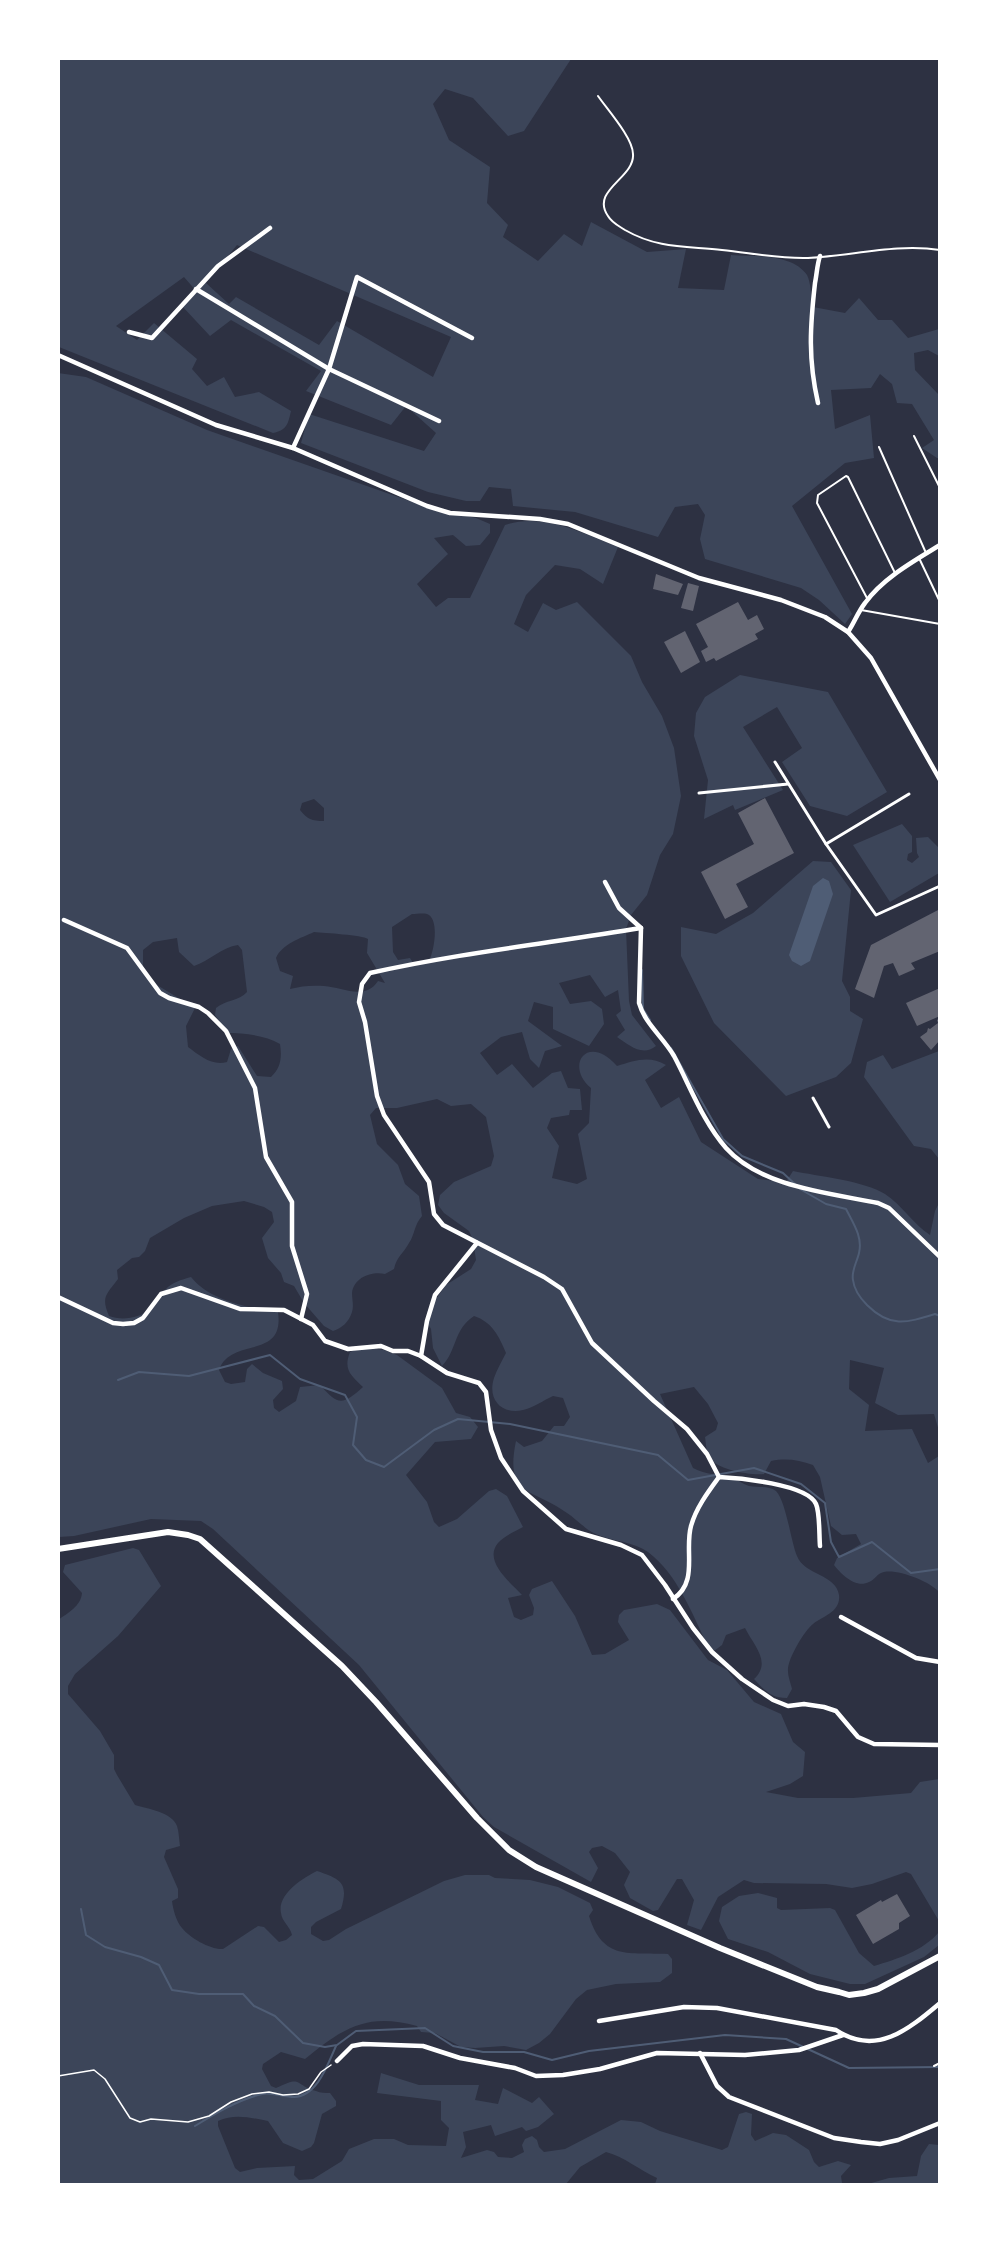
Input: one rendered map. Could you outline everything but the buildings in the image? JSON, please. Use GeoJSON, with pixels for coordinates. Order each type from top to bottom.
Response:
{"type":"FeatureCollection","features":[{"type":"Feature","properties":{"kind":"main road"},"geometry":{"type":"LineString","coordinates":[[60,1549],[168,1532],[200,1539],[342,1666],[477,1818],[509,1850],[557,1877],[720,1948],[817,1987],[849,1995],[878,1989],[939,1956]]}},
{"type":"Feature","properties":{"kind":"street"},"geometry":{"type":"LineString","coordinates":[[129,332],[152,338],[218,266],[270,228]]}},
{"type":"Feature","properties":{"kind":"street"},"geometry":{"type":"LineString","coordinates":[[818,403],[812,376],[809,338],[816,268],[820,256]]}},
{"type":"Feature","properties":{"kind":"street"},"geometry":{"type":"LineString","coordinates":[[293,448],[329,369],[357,277],[472,338]]}},
{"type":"Feature","properties":{"kind":"street"},"geometry":{"type":"LineString","coordinates":[[196,289],[329,369],[439,421]]}},
{"type":"Feature","properties":{"kind":"street"},"geometry":{"type":"LineString","coordinates":[[58,354],[216,425],[293,448],[427,506],[450,513],[540,519],[568,524],[699,578],[781,600],[825,617],[848,632],[871,658],[938,772],[939,780]]}},
{"type":"Feature","properties":{"kind":"street"},"geometry":{"type":"LineString","coordinates":[[848,632],[868,600],[896,574],[939,545]]}},
{"type":"Feature","properties":{"kind":"street"},"geometry":{"type":"LineString","coordinates":[[775,762],[826,844],[876,915],[939,885]]}},
{"type":"Feature","properties":{"kind":"street"},"geometry":{"type":"LineString","coordinates":[[699,793],[788,784]]}},
{"type":"Feature","properties":{"kind":"street"},"geometry":{"type":"LineString","coordinates":[[826,844],[909,794]]}},
{"type":"Feature","properties":{"kind":"street"},"geometry":{"type":"LineString","coordinates":[[605,882],[619,908],[641,928],[639,1003],[642,1013],[672,1053],[709,1123],[725,1147],[742,1163],[767,1175],[805,1189],[878,1203],[890,1208],[939,1257]]}},
{"type":"Feature","properties":{"kind":"street"},"geometry":{"type":"LineString","coordinates":[[64,920],[128,948],[160,993],[198,1007],[208,1013],[226,1031],[255,1088],[266,1157],[292,1202],[292,1246],[307,1294],[301,1319]]}},
{"type":"Feature","properties":{"kind":"street"},"geometry":{"type":"LineString","coordinates":[[641,928],[512,949],[431,959],[370,973],[362,984],[359,1002],[365,1022],[377,1096],[384,1115],[429,1182],[434,1214],[443,1225],[544,1277],[562,1289],[592,1343],[687,1429],[707,1454],[718,1477]]}},
{"type":"Feature","properties":{"kind":"street"},"geometry":{"type":"LineString","coordinates":[[813,1098],[829,1127]]}},
{"type":"Feature","properties":{"kind":"street"},"geometry":{"type":"LineString","coordinates":[[421,1356],[427,1321],[435,1295],[477,1243]]}},
{"type":"Feature","properties":{"kind":"street"},"geometry":{"type":"LineString","coordinates":[[58,1298],[113,1323],[123,1324],[134,1323],[143,1318],[161,1294],[182,1288],[240,1309],[284,1310],[313,1325],[325,1341],[348,1349],[381,1346],[408,1351],[421,1356],[447,1373],[479,1383],[486,1392],[491,1430],[501,1458],[524,1491],[566,1529],[621,1545],[642,1555],[712,1652],[742,1679],[773,1700],[788,1706],[804,1704],[836,1711],[858,1737],[874,1744],[939,1745]]}},
{"type":"Feature","properties":{"kind":"street"},"geometry":{"type":"LineString","coordinates":[[718,1477],[782,1485],[810,1496],[816,1504],[820,1546]]}},
{"type":"Feature","properties":{"kind":"street"},"geometry":{"type":"LineString","coordinates":[[673,1599],[685,1586],[690,1571],[688,1552],[691,1526],[703,1499],[718,1477]]}},
{"type":"Feature","properties":{"kind":"street"},"geometry":{"type":"LineString","coordinates":[[841,1617],[916,1658],[939,1662]]}},
{"type":"Feature","properties":{"kind":"street"},"geometry":{"type":"LineString","coordinates":[[600,2021],[684,2007],[717,2008],[836,2030],[843,2035],[869,2043],[890,2038],[910,2026],[939,2003]]}},
{"type":"Feature","properties":{"kind":"street"},"geometry":{"type":"LineString","coordinates":[[337,2061],[352,2046],[363,2044],[423,2046],[460,2058],[515,2068],[536,2076],[563,2075],[600,2069],[657,2054],[745,2055],[799,2050],[843,2035]]}},
{"type":"Feature","properties":{"kind":"street"},"geometry":{"type":"LineString","coordinates":[[700,2053],[717,2086],[729,2097],[834,2138],[880,2144],[898,2140],[939,2123]]}},
{"type":"Feature","properties":{"kind":"lane"},"geometry":{"type":"LineString","coordinates":[[598,96],[631,144],[633,154],[632,163],[606,195],[605,210],[614,223],[633,234],[653,243],[675,248],[724,250],[769,257],[810,258],[929,248],[939,250]]}},
{"type":"Feature","properties":{"kind":"lane"},"geometry":{"type":"LineString","coordinates":[[914,436],[939,488]]}},
{"type":"Feature","properties":{"kind":"lane"},"geometry":{"type":"LineString","coordinates":[[879,447],[926,553]]}},
{"type":"Feature","properties":{"kind":"lane"},"geometry":{"type":"LineString","coordinates":[[868,600],[817,503],[818,495],[838,480],[848,477],[896,574]]}},
{"type":"Feature","properties":{"kind":"lane"},"geometry":{"type":"LineString","coordinates":[[919,557],[939,602]]}},
{"type":"Feature","properties":{"kind":"lane"},"geometry":{"type":"LineString","coordinates":[[861,610],[939,624]]}},
{"type":"Feature","properties":{"kind":"lane"},"geometry":{"type":"LineString","coordinates":[[934,2066],[939,2063]]}},
{"type":"Feature","properties":{"kind":"path"},"geometry":{"type":"LineString","coordinates":[[58,2076],[94,2070],[105,2079],[130,2118],[140,2122],[151,2119],[188,2122],[209,2116],[231,2102],[252,2094],[269,2092],[292,2096],[309,2090],[321,2072],[337,2061]]}},
{"type":"Feature","properties":{"kind":"shaded area"},"geometry":{"type":"Polygon","coordinates":[[[59,59],[571,59],[524,131],[508,136],[473,98],[445,89],[433,104],[449,140],[490,167],[487,203],[508,225],[503,237],[538,261],[564,234],[582,246],[591,222],[647,252],[686,249],[678,288],[724,290],[731,255],[761,256],[782,260],[792,263],[807,275],[813,307],[845,313],[859,298],[878,320],[892,320],[908,338],[939,329],[939,356],[928,350],[914,353],[915,370],[939,395],[939,458],[922,448],[934,440],[912,404],[897,403],[892,384],[880,374],[871,388],[831,390],[835,429],[870,415],[874,458],[845,463],[792,506],[852,614],[845,624],[819,600],[801,588],[705,559],[700,539],[705,515],[698,504],[675,507],[658,537],[575,512],[513,506],[511,489],[489,487],[480,501],[466,501],[428,492],[301,443],[309,414],[424,451],[436,433],[406,406],[391,425],[306,391],[321,371],[231,320],[210,336],[182,306],[197,292],[184,277],[116,326],[137,340],[154,323],[197,359],[192,369],[207,386],[224,377],[235,397],[259,392],[291,411],[288,423],[281,430],[273,433],[59,347],[59,59]],[[237,245],[206,283],[229,304],[236,297],[319,345],[337,321],[433,377],[451,337],[237,245]]]}},
{"type":"Feature","properties":{"kind":"shaded area"},"geometry":{"type":"Polygon","coordinates":[[[58,373],[86,377],[207,430],[424,506],[476,518],[490,524],[490,533],[480,545],[466,546],[453,535],[434,538],[448,554],[417,584],[436,607],[448,598],[470,598],[505,525],[533,521],[548,523],[577,530],[618,547],[603,584],[580,569],[555,565],[526,595],[514,624],[528,632],[543,603],[556,610],[577,602],[631,656],[642,682],[662,716],[674,748],[681,796],[673,834],[660,855],[647,895],[631,915],[626,929],[629,1001],[632,1015],[656,1046],[641,1050],[617,1037],[625,1030],[616,1015],[621,1011],[618,990],[605,997],[590,975],[559,983],[570,1004],[591,1001],[602,1009],[604,1024],[589,1046],[553,1029],[553,1007],[534,1002],[528,1021],[562,1046],[545,1051],[539,1068],[530,1059],[522,1032],[501,1037],[480,1053],[497,1075],[512,1064],[533,1088],[552,1073],[561,1071],[568,1088],[580,1089],[582,1110],[570,1110],[569,1115],[551,1118],[547,1128],[559,1146],[552,1178],[577,1184],[587,1179],[578,1134],[589,1123],[591,1088],[583,1079],[580,1062],[589,1052],[597,1052],[617,1066],[648,1060],[666,1065],[645,1080],[661,1108],[679,1097],[701,1142],[758,1179],[786,1182],[793,1171],[876,1189],[891,1198],[930,1235],[939,1203],[939,1431],[934,1414],[898,1415],[875,1403],[884,1368],[850,1360],[849,1389],[869,1405],[865,1431],[912,1429],[928,1463],[939,1456],[939,1592],[921,1580],[897,1572],[882,1573],[864,1584],[849,1580],[834,1565],[837,1558],[861,1544],[856,1534],[842,1535],[831,1526],[820,1477],[813,1465],[792,1460],[771,1461],[764,1474],[758,1474],[742,1473],[718,1465],[709,1457],[707,1450],[705,1437],[716,1430],[718,1423],[708,1404],[694,1387],[660,1394],[693,1468],[732,1478],[749,1486],[766,1487],[776,1491],[783,1503],[797,1556],[806,1567],[826,1578],[837,1588],[839,1601],[837,1606],[809,1628],[793,1653],[788,1666],[792,1689],[787,1698],[776,1697],[754,1679],[761,1666],[760,1654],[745,1628],[726,1635],[722,1645],[714,1651],[707,1644],[676,1583],[648,1552],[631,1544],[596,1534],[555,1505],[525,1489],[518,1482],[514,1473],[513,1459],[516,1441],[524,1447],[542,1441],[554,1426],[564,1426],[570,1417],[563,1398],[553,1396],[523,1410],[503,1408],[495,1399],[492,1386],[506,1353],[498,1335],[486,1322],[474,1316],[462,1328],[442,1366],[433,1348],[431,1329],[426,1320],[428,1310],[446,1285],[471,1269],[476,1260],[469,1231],[444,1213],[438,1205],[440,1195],[454,1182],[491,1166],[494,1156],[486,1117],[471,1104],[451,1106],[437,1099],[397,1108],[376,1108],[370,1115],[377,1144],[398,1165],[405,1184],[419,1196],[422,1216],[394,1269],[385,1274],[375,1273],[364,1276],[353,1287],[351,1316],[339,1328],[333,1331],[324,1326],[304,1303],[294,1286],[284,1282],[281,1273],[268,1258],[262,1238],[274,1222],[272,1212],[244,1201],[212,1206],[184,1218],[150,1238],[145,1251],[139,1257],[132,1258],[117,1270],[118,1279],[105,1300],[109,1316],[125,1318],[141,1315],[150,1309],[171,1285],[191,1277],[219,1298],[278,1312],[278,1327],[273,1337],[266,1343],[234,1353],[225,1360],[219,1370],[225,1382],[231,1384],[245,1382],[247,1369],[252,1364],[263,1373],[282,1381],[283,1389],[273,1400],[274,1408],[279,1412],[296,1401],[300,1387],[320,1385],[340,1401],[356,1393],[363,1387],[349,1372],[347,1363],[350,1352],[363,1347],[384,1350],[397,1355],[442,1388],[456,1413],[470,1417],[478,1427],[471,1439],[435,1442],[406,1475],[427,1502],[434,1522],[439,1527],[457,1519],[489,1491],[496,1489],[507,1496],[523,1527],[503,1538],[494,1550],[496,1564],[500,1571],[522,1595],[508,1598],[514,1617],[521,1620],[533,1615],[534,1608],[529,1595],[532,1589],[552,1581],[575,1616],[592,1655],[605,1654],[629,1640],[618,1622],[619,1615],[624,1610],[657,1604],[670,1610],[708,1660],[727,1670],[754,1702],[781,1714],[793,1742],[805,1752],[803,1776],[790,1784],[766,1792],[798,1798],[853,1798],[911,1793],[920,1782],[939,1779],[939,1921],[911,1874],[906,1872],[872,1884],[852,1888],[826,1884],[754,1883],[744,1880],[718,1897],[701,1930],[687,1925],[694,1900],[682,1879],[677,1879],[658,1910],[653,1911],[630,1898],[624,1885],[630,1872],[615,1853],[602,1846],[592,1848],[589,1852],[598,1868],[591,1882],[494,1827],[483,1817],[359,1665],[213,1529],[201,1521],[151,1519],[74,1536],[59,1537],[58,373]],[[314,799],[302,803],[300,810],[305,816],[313,820],[324,821],[324,808],[314,799]],[[412,914],[392,927],[393,952],[398,960],[410,958],[415,966],[429,961],[435,936],[434,922],[431,917],[427,914],[412,914]],[[314,932],[287,945],[276,958],[280,971],[293,976],[290,989],[320,986],[360,992],[373,987],[378,981],[385,983],[367,953],[368,939],[359,936],[314,932]],[[177,938],[153,942],[143,950],[143,972],[152,982],[195,1008],[186,1026],[188,1047],[206,1059],[222,1063],[227,1062],[231,1049],[238,1046],[257,1076],[271,1077],[280,1062],[280,1044],[247,1034],[227,1033],[215,1015],[216,1008],[220,1005],[247,992],[242,950],[238,945],[226,948],[194,966],[179,952],[177,938]]]}},
{"type":"Feature","properties":{"kind":"shaded area"},"geometry":{"type":"Polygon","coordinates":[[[740,675],[828,692],[887,792],[847,816],[810,806],[782,762],[802,748],[777,707],[743,727],[783,790],[735,810],[733,805],[704,819],[708,780],[694,736],[696,713],[705,697],[740,675]]]}},
{"type":"Feature","properties":{"kind":"shaded area"},"geometry":{"type":"Polygon","coordinates":[[[902,824],[912,836],[912,852],[908,854],[907,860],[912,863],[919,857],[916,838],[928,837],[939,848],[939,873],[890,902],[853,845],[902,824]]]}},
{"type":"Feature","properties":{"kind":"shaded area"},"geometry":{"type":"Polygon","coordinates":[[[813,861],[831,862],[851,890],[842,981],[850,997],[850,1011],[863,1019],[851,1063],[836,1077],[786,1096],[714,1023],[681,956],[681,927],[716,934],[753,913],[813,861]]]}},
{"type":"Feature","properties":{"kind":"shaded area"},"geometry":{"type":"Polygon","coordinates":[[[823,878],[829,881],[833,894],[810,961],[801,966],[792,961],[789,955],[813,886],[823,878]]]}},
{"type":"Feature","properties":{"kind":"shaded area"},"geometry":{"type":"Polygon","coordinates":[[[940,1051],[939,1159],[931,1149],[914,1146],[864,1077],[867,1062],[883,1055],[892,1069],[940,1051]]]}},
{"type":"Feature","properties":{"kind":"shaded area"},"geometry":{"type":"Polygon","coordinates":[[[133,1548],[139,1550],[161,1586],[118,1636],[75,1674],[68,1686],[68,1694],[100,1731],[114,1755],[114,1769],[135,1805],[165,1814],[177,1826],[180,1846],[166,1850],[164,1857],[178,1889],[178,1898],[172,1901],[175,1915],[190,1936],[201,1943],[223,1949],[258,1926],[264,1927],[279,1942],[286,1940],[292,1935],[282,1916],[283,1899],[298,1882],[317,1871],[341,1883],[344,1893],[341,1909],[311,1927],[311,1934],[323,1941],[444,1881],[465,1875],[489,1875],[495,1878],[530,1880],[558,1887],[590,1903],[593,1910],[589,1916],[595,1930],[602,1941],[610,1947],[630,1953],[668,1954],[672,1959],[672,1973],[660,1982],[616,1984],[587,1990],[576,1999],[550,2034],[526,2050],[504,2046],[461,2047],[435,2033],[421,2032],[417,2026],[384,2021],[370,2022],[344,2031],[305,2059],[281,2052],[263,2064],[262,2069],[271,2086],[276,2088],[290,2082],[298,2082],[318,2092],[330,2093],[336,2101],[336,2106],[322,2114],[314,2143],[302,2151],[283,2143],[268,2121],[237,2117],[218,2121],[235,2168],[240,2172],[257,2168],[295,2166],[294,2175],[299,2180],[313,2179],[342,2161],[349,2149],[374,2139],[394,2139],[408,2145],[446,2146],[449,2128],[441,2120],[441,2101],[377,2093],[381,2073],[419,2085],[479,2085],[475,2100],[498,2104],[503,2088],[532,2103],[539,2097],[554,2114],[538,2127],[526,2131],[522,2127],[495,2136],[491,2125],[463,2132],[466,2147],[461,2158],[487,2150],[494,2152],[498,2157],[512,2158],[524,2152],[522,2145],[525,2139],[532,2136],[544,2152],[565,2149],[621,2120],[641,2122],[660,2131],[722,2150],[728,2147],[739,2114],[746,2112],[752,2114],[751,2135],[755,2141],[773,2133],[786,2135],[809,2150],[819,2167],[838,2161],[851,2165],[841,2176],[842,2183],[852,2184],[655,2184],[657,2178],[606,2152],[580,2167],[566,2184],[59,2184],[58,1620],[77,1605],[82,1593],[63,1572],[65,1565],[133,1548]]]}},
{"type":"Feature","properties":{"kind":"shaded area"},"geometry":{"type":"Polygon","coordinates":[[[758,1893],[777,1898],[777,1908],[781,1910],[830,1908],[835,1910],[859,1953],[874,1966],[917,1949],[933,1939],[939,1932],[939,1945],[924,1957],[865,1984],[850,1984],[810,1974],[768,1952],[728,1939],[719,1921],[722,1907],[739,1896],[758,1893]]]}},
{"type":"Feature","properties":{"kind":"shaded area"},"geometry":{"type":"Polygon","coordinates":[[[929,2144],[939,2145],[939,2184],[868,2184],[889,2178],[917,2176],[921,2156],[929,2144]]]}},
{"type":"Feature","properties":{"kind":"waterway"},"geometry":{"type":"LineString","coordinates":[[642,970],[643,1009],[650,1020]]}},
{"type":"Feature","properties":{"kind":"waterway"},"geometry":{"type":"LineString","coordinates":[[671,1048],[723,1139],[742,1156],[783,1173],[796,1185]]}},
{"type":"Feature","properties":{"kind":"waterway"},"geometry":{"type":"LineString","coordinates":[[800,1189],[826,1204],[846,1209],[860,1241],[853,1273],[854,1283],[867,1305],[883,1317],[899,1322],[935,1314],[940,1316]]}},
{"type":"Feature","properties":{"kind":"waterway"},"geometry":{"type":"LineString","coordinates":[[118,1380],[139,1372],[189,1376],[270,1355],[300,1379],[345,1395],[357,1417],[353,1445],[366,1460],[384,1467],[434,1430],[458,1419],[510,1424],[658,1455],[688,1480],[754,1468],[801,1484],[825,1503],[831,1542],[839,1557],[872,1542],[911,1573],[940,1569]]}},
{"type":"Feature","properties":{"kind":"waterway"},"geometry":{"type":"LineString","coordinates":[[81,1909],[86,1935],[105,1947],[141,1957],[159,1965],[172,1990],[199,1994],[243,1994],[254,2006],[275,2016],[303,2043],[325,2047],[337,2045],[356,2031],[425,2028],[453,2046],[483,2052],[524,2052],[552,2060],[589,2051],[725,2035],[786,2039],[849,2068],[940,2067]]}},
{"type":"Feature","properties":{"kind":"waterway"},"geometry":{"type":"LineString","coordinates":[[195,2126],[236,2103],[262,2094],[294,2097],[310,2091],[321,2078],[336,2046]]}}]}
